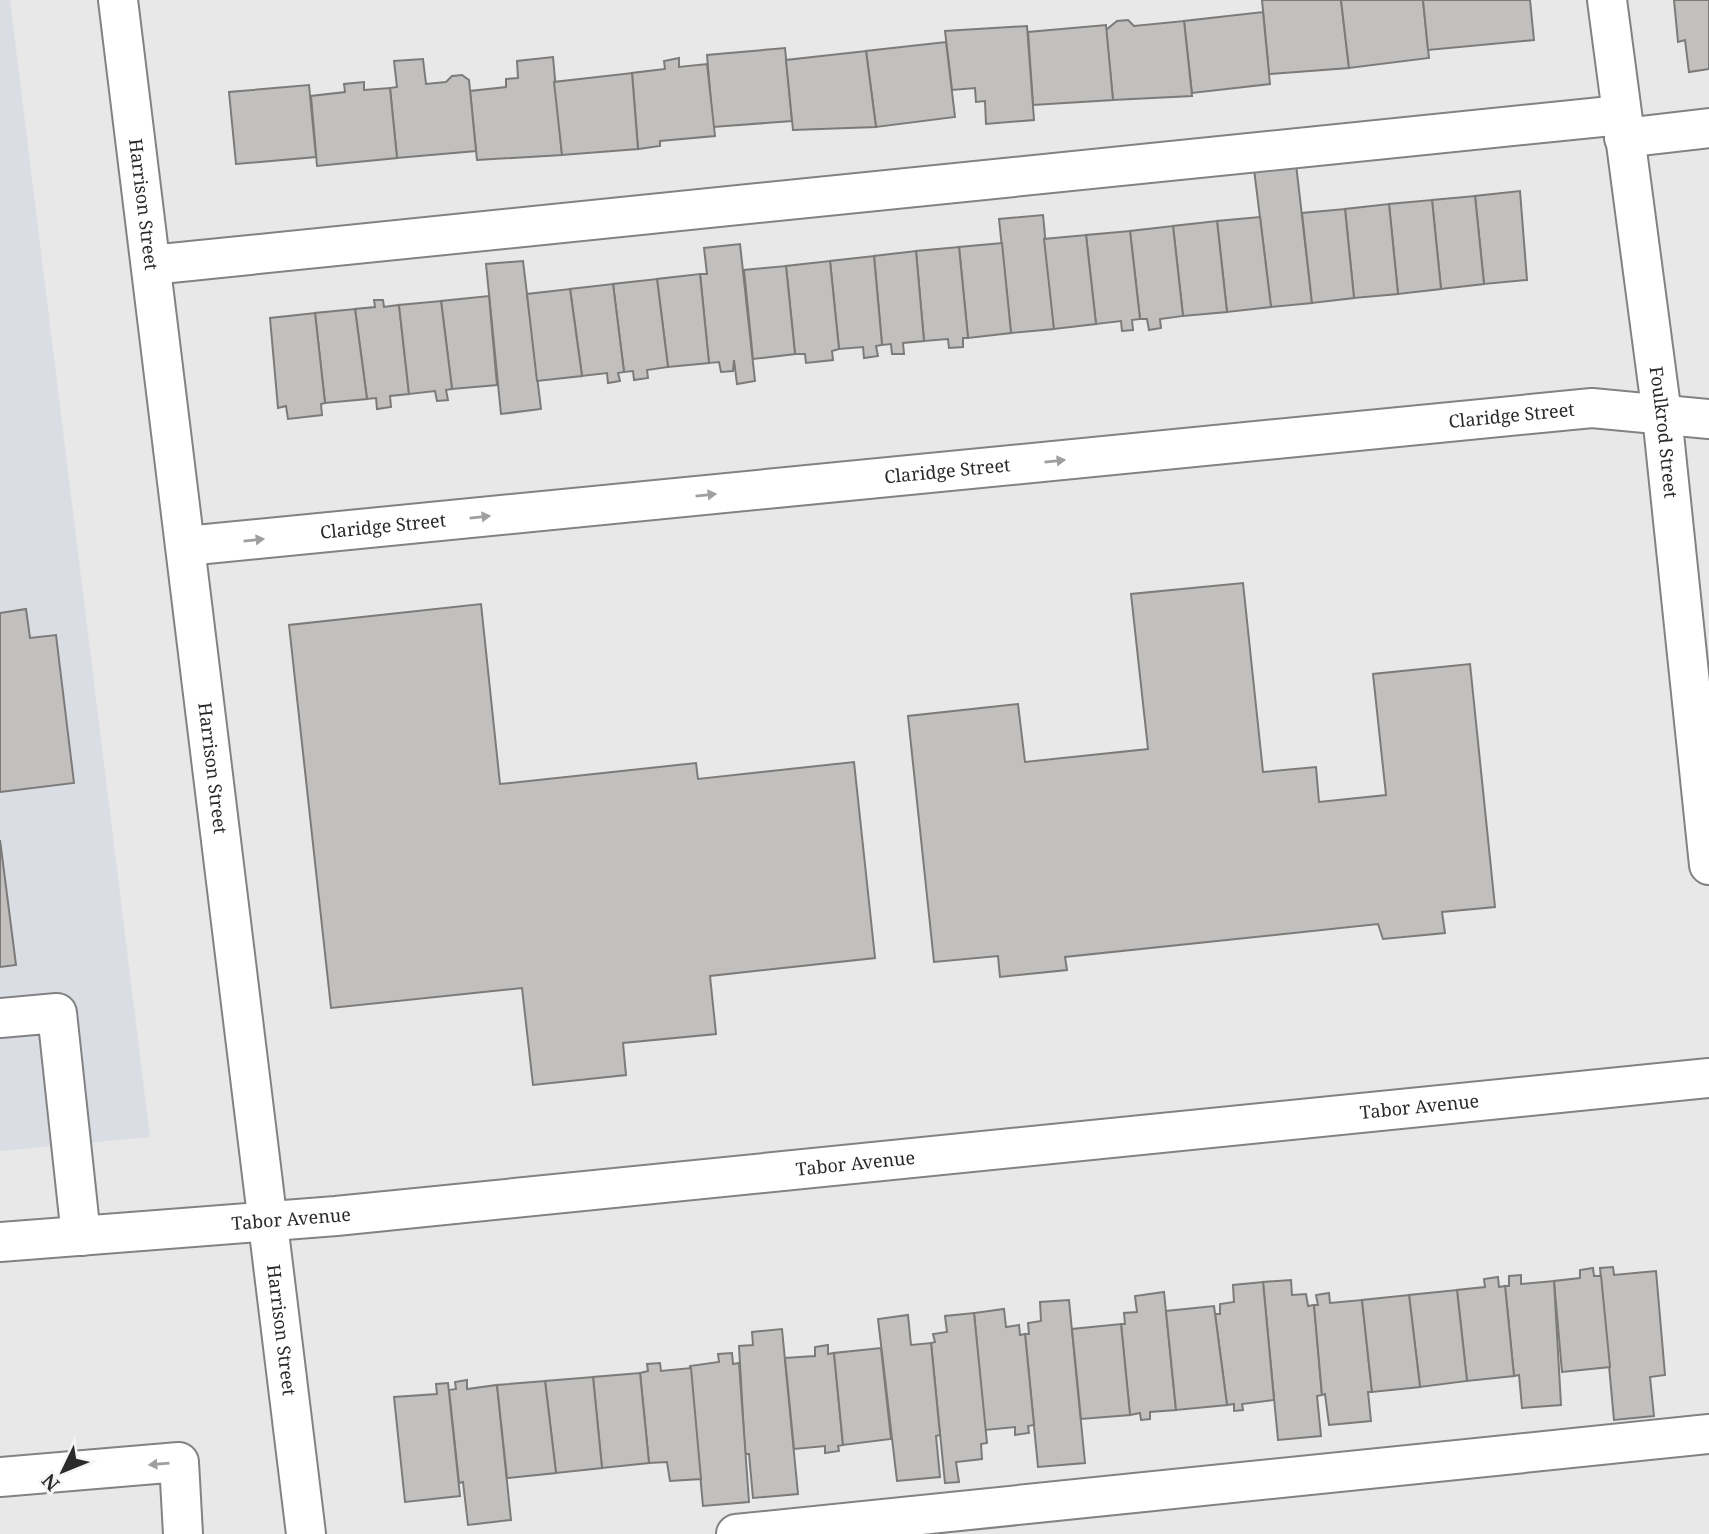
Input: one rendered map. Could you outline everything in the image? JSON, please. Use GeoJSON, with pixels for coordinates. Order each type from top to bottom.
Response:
{"type":"FeatureCollection","features":[{"type":"Feature","properties":{"kind":"street","name":"Harrison Street"},"geometry":{"type":"LineString","coordinates":[[118,0],[306,1534]]}},
{"type":"Feature","properties":{"kind":"street","name":"Foulkrod Street"},"geometry":{"type":"LineString","coordinates":[[1607,0],[1702,744],[1709,865]]}},
{"type":"Feature","properties":{"kind":"street"},"geometry":{"type":"LineString","coordinates":[[151,265],[1622,126],[1709,128]]}},
{"type":"Feature","properties":{"kind":"street","name":"Claridge Street"},"geometry":{"type":"LineString","coordinates":[[186,546],[1578,409],[1709,419]]}},
{"type":"Feature","properties":{"kind":"street"},"geometry":{"type":"LineString","coordinates":[[0,1018],[57,1013],[81,1236]]}},
{"type":"Feature","properties":{"kind":"street","name":"Tabor Avenue"},"geometry":{"type":"LineString","coordinates":[[0,1242],[268,1222],[1709,1078]]}},
{"type":"Feature","properties":{"kind":"street"},"geometry":{"type":"LineString","coordinates":[[736,1534],[1709,1434]]}},
{"type":"Feature","properties":{"kind":"street"},"geometry":{"type":"LineString","coordinates":[[0,1477],[179,1462],[183,1534]]}},
{"type":"Feature","properties":{"kind":"shaded area"},"geometry":{"type":"Polygon","coordinates":[[[0,0],[10,0],[150,1137],[0,1151],[0,0]]]}},
{"type":"Feature","properties":{"kind":"building"},"geometry":{"type":"Polygon","coordinates":[[[1262,0],[1341,0],[1349,68],[1269,74],[1262,0]]]}},
{"type":"Feature","properties":{"kind":"building"},"geometry":{"type":"Polygon","coordinates":[[[1341,0],[1423,0],[1429,58],[1349,68],[1341,0]]]}},
{"type":"Feature","properties":{"kind":"building"},"geometry":{"type":"Polygon","coordinates":[[[1423,0],[1530,0],[1534,40],[1428,50],[1423,0]]]}},
{"type":"Feature","properties":{"kind":"building"},"geometry":{"type":"Polygon","coordinates":[[[1674,0],[1709,0],[1709,69],[1689,72],[1685,40],[1678,42],[1674,0]]]}},
{"type":"Feature","properties":{"kind":"building"},"geometry":{"type":"Polygon","coordinates":[[[1263,12],[1270,84],[1192,93],[1184,21],[1263,12]]]}},
{"type":"Feature","properties":{"kind":"building"},"geometry":{"type":"Polygon","coordinates":[[[1128,20],[1134,26],[1184,21],[1192,96],[1113,100],[1106,30],[1117,21],[1128,20]]]}},
{"type":"Feature","properties":{"kind":"building"},"geometry":{"type":"Polygon","coordinates":[[[1106,25],[1113,100],[1033,105],[1028,32],[1106,25]]]}},
{"type":"Feature","properties":{"kind":"building"},"geometry":{"type":"Polygon","coordinates":[[[1027,26],[1034,120],[986,124],[985,101],[976,102],[975,88],[952,90],[945,31],[1027,26]]]}},
{"type":"Feature","properties":{"kind":"building"},"geometry":{"type":"Polygon","coordinates":[[[946,42],[955,117],[876,127],[866,51],[946,42]]]}},
{"type":"Feature","properties":{"kind":"building"},"geometry":{"type":"Polygon","coordinates":[[[785,48],[792,121],[713,127],[707,55],[785,48]]]}},
{"type":"Feature","properties":{"kind":"building"},"geometry":{"type":"Polygon","coordinates":[[[866,51],[876,127],[793,130],[786,60],[866,51]]]}},
{"type":"Feature","properties":{"kind":"building"},"geometry":{"type":"Polygon","coordinates":[[[553,57],[562,155],[477,160],[470,91],[506,87],[506,79],[518,78],[517,61],[553,57]]]}},
{"type":"Feature","properties":{"kind":"building"},"geometry":{"type":"Polygon","coordinates":[[[679,58],[679,67],[707,64],[715,136],[660,141],[660,146],[638,149],[632,73],[665,69],[664,61],[679,58]]]}},
{"type":"Feature","properties":{"kind":"building"},"geometry":{"type":"Polygon","coordinates":[[[423,59],[426,84],[446,82],[452,76],[462,75],[469,80],[476,151],[397,158],[390,88],[397,87],[394,61],[423,59]]]}},
{"type":"Feature","properties":{"kind":"building"},"geometry":{"type":"Polygon","coordinates":[[[632,73],[638,149],[562,155],[554,82],[632,73]]]}},
{"type":"Feature","properties":{"kind":"building"},"geometry":{"type":"Polygon","coordinates":[[[364,82],[364,90],[390,88],[397,158],[317,166],[311,96],[345,92],[344,84],[364,82]]]}},
{"type":"Feature","properties":{"kind":"building"},"geometry":{"type":"Polygon","coordinates":[[[309,85],[316,157],[236,164],[229,92],[309,85]]]}},
{"type":"Feature","properties":{"kind":"building"},"geometry":{"type":"Polygon","coordinates":[[[1296,164],[1312,303],[1271,307],[1254,169],[1296,164]]]}},
{"type":"Feature","properties":{"kind":"building"},"geometry":{"type":"Polygon","coordinates":[[[1520,191],[1527,280],[1484,284],[1475,196],[1520,191]]]}},
{"type":"Feature","properties":{"kind":"building"},"geometry":{"type":"Polygon","coordinates":[[[1475,196],[1484,284],[1441,289],[1432,200],[1475,196]]]}},
{"type":"Feature","properties":{"kind":"building"},"geometry":{"type":"Polygon","coordinates":[[[1432,200],[1441,289],[1398,294],[1389,204],[1432,200]]]}},
{"type":"Feature","properties":{"kind":"building"},"geometry":{"type":"Polygon","coordinates":[[[1389,204],[1398,294],[1354,298],[1345,209],[1389,204]]]}},
{"type":"Feature","properties":{"kind":"building"},"geometry":{"type":"Polygon","coordinates":[[[1345,209],[1354,298],[1312,303],[1302,213],[1345,209]]]}},
{"type":"Feature","properties":{"kind":"building"},"geometry":{"type":"Polygon","coordinates":[[[1043,215],[1054,329],[1011,333],[999,219],[1043,215]]]}},
{"type":"Feature","properties":{"kind":"building"},"geometry":{"type":"Polygon","coordinates":[[[1260,217],[1271,307],[1227,312],[1217,221],[1260,217]]]}},
{"type":"Feature","properties":{"kind":"building"},"geometry":{"type":"Polygon","coordinates":[[[1217,221],[1227,312],[1183,316],[1173,226],[1217,221]]]}},
{"type":"Feature","properties":{"kind":"building"},"geometry":{"type":"Polygon","coordinates":[[[1173,226],[1183,316],[1160,319],[1161,328],[1149,330],[1147,319],[1140,319],[1130,231],[1173,226]]]}},
{"type":"Feature","properties":{"kind":"building"},"geometry":{"type":"Polygon","coordinates":[[[1130,231],[1140,319],[1132,320],[1133,330],[1122,331],[1121,321],[1096,324],[1086,235],[1130,231]]]}},
{"type":"Feature","properties":{"kind":"building"},"geometry":{"type":"Polygon","coordinates":[[[1086,235],[1096,324],[1054,329],[1044,239],[1086,235]]]}},
{"type":"Feature","properties":{"kind":"building"},"geometry":{"type":"Polygon","coordinates":[[[1002,243],[1011,333],[968,338],[959,247],[1002,243]]]}},
{"type":"Feature","properties":{"kind":"building"},"geometry":{"type":"Polygon","coordinates":[[[740,244],[755,381],[737,384],[734,360],[733,371],[721,372],[719,362],[709,363],[700,274],[707,274],[704,248],[740,244]]]}},
{"type":"Feature","properties":{"kind":"building"},"geometry":{"type":"Polygon","coordinates":[[[959,247],[968,338],[963,338],[963,347],[949,348],[948,339],[924,341],[916,251],[959,247]]]}},
{"type":"Feature","properties":{"kind":"building"},"geometry":{"type":"Polygon","coordinates":[[[916,251],[924,341],[903,343],[904,354],[892,354],[891,344],[882,345],[874,256],[916,251]]]}},
{"type":"Feature","properties":{"kind":"building"},"geometry":{"type":"Polygon","coordinates":[[[874,256],[882,345],[876,346],[878,356],[864,358],[863,347],[839,349],[830,261],[874,256]]]}},
{"type":"Feature","properties":{"kind":"building"},"geometry":{"type":"Polygon","coordinates":[[[523,261],[541,409],[501,414],[486,264],[523,261]]]}},
{"type":"Feature","properties":{"kind":"building"},"geometry":{"type":"Polygon","coordinates":[[[830,261],[839,349],[832,351],[833,360],[806,363],[805,354],[795,354],[786,266],[830,261]]]}},
{"type":"Feature","properties":{"kind":"building"},"geometry":{"type":"Polygon","coordinates":[[[786,266],[795,354],[753,359],[744,270],[786,266]]]}},
{"type":"Feature","properties":{"kind":"building"},"geometry":{"type":"Polygon","coordinates":[[[700,274],[709,363],[668,367],[657,279],[700,274]]]}},
{"type":"Feature","properties":{"kind":"building"},"geometry":{"type":"Polygon","coordinates":[[[657,279],[668,367],[647,370],[648,378],[634,380],[633,371],[624,372],[613,284],[657,279]]]}},
{"type":"Feature","properties":{"kind":"building"},"geometry":{"type":"Polygon","coordinates":[[[613,284],[624,372],[618,373],[620,381],[608,383],[607,373],[582,376],[570,289],[613,284]]]}},
{"type":"Feature","properties":{"kind":"building"},"geometry":{"type":"Polygon","coordinates":[[[570,289],[582,376],[537,381],[527,294],[570,289]]]}},
{"type":"Feature","properties":{"kind":"building"},"geometry":{"type":"Polygon","coordinates":[[[489,296],[497,385],[452,389],[441,301],[489,296]]]}},
{"type":"Feature","properties":{"kind":"building"},"geometry":{"type":"Polygon","coordinates":[[[374,300],[383,300],[384,307],[399,305],[409,394],[390,396],[391,407],[377,409],[376,398],[367,399],[355,309],[375,307],[374,300]]]}},
{"type":"Feature","properties":{"kind":"building"},"geometry":{"type":"Polygon","coordinates":[[[441,301],[452,389],[446,390],[448,400],[437,401],[435,391],[409,394],[399,305],[441,301]]]}},
{"type":"Feature","properties":{"kind":"building"},"geometry":{"type":"Polygon","coordinates":[[[355,309],[367,399],[325,403],[315,313],[355,309]]]}},
{"type":"Feature","properties":{"kind":"building"},"geometry":{"type":"Polygon","coordinates":[[[315,313],[325,403],[321,404],[322,415],[288,419],[286,406],[278,408],[270,318],[315,313]]]}},
{"type":"Feature","properties":{"kind":"building"},"geometry":{"type":"Polygon","coordinates":[[[1243,583],[1263,772],[1316,767],[1319,802],[1386,795],[1373,674],[1470,664],[1495,907],[1442,912],[1445,933],[1383,939],[1378,924],[1065,957],[1067,970],[1000,977],[998,956],[934,962],[908,716],[1018,704],[1025,762],[1148,749],[1131,594],[1243,583]]]}},
{"type":"Feature","properties":{"kind":"building"},"geometry":{"type":"Polygon","coordinates":[[[481,604],[500,784],[696,763],[698,779],[854,762],[875,958],[710,976],[716,1034],[623,1043],[626,1075],[533,1085],[522,988],[331,1008],[289,625],[481,604]]]}},
{"type":"Feature","properties":{"kind":"building"},"geometry":{"type":"Polygon","coordinates":[[[26,609],[30,638],[56,635],[74,783],[0,792],[0,613],[26,609]]]}},
{"type":"Feature","properties":{"kind":"building"},"geometry":{"type":"Polygon","coordinates":[[[0,840],[16,965],[0,967],[0,840]]]}},
{"type":"Feature","properties":{"kind":"building"},"geometry":{"type":"Polygon","coordinates":[[[1613,1267],[1614,1275],[1656,1271],[1665,1375],[1650,1377],[1654,1416],[1614,1420],[1600,1268],[1613,1267]]]}},
{"type":"Feature","properties":{"kind":"building"},"geometry":{"type":"Polygon","coordinates":[[[1593,1268],[1594,1276],[1601,1276],[1610,1367],[1562,1372],[1554,1281],[1580,1278],[1580,1270],[1593,1268]]]}},
{"type":"Feature","properties":{"kind":"building"},"geometry":{"type":"Polygon","coordinates":[[[1521,1275],[1521,1284],[1554,1281],[1561,1405],[1522,1408],[1519,1375],[1514,1376],[1505,1286],[1509,1286],[1509,1276],[1521,1275]]]}},
{"type":"Feature","properties":{"kind":"building"},"geometry":{"type":"Polygon","coordinates":[[[1498,1277],[1499,1287],[1505,1286],[1514,1376],[1467,1381],[1457,1290],[1485,1287],[1484,1279],[1498,1277]]]}},
{"type":"Feature","properties":{"kind":"building"},"geometry":{"type":"Polygon","coordinates":[[[1291,1280],[1292,1295],[1306,1294],[1308,1306],[1314,1305],[1322,1395],[1317,1396],[1321,1436],[1278,1440],[1263,1282],[1291,1280]]]}},
{"type":"Feature","properties":{"kind":"building"},"geometry":{"type":"Polygon","coordinates":[[[1263,1282],[1274,1400],[1242,1404],[1243,1410],[1234,1411],[1234,1404],[1227,1405],[1215,1314],[1220,1314],[1220,1304],[1234,1302],[1233,1285],[1263,1282]]]}},
{"type":"Feature","properties":{"kind":"building"},"geometry":{"type":"Polygon","coordinates":[[[1457,1290],[1467,1381],[1420,1387],[1409,1295],[1457,1290]]]}},
{"type":"Feature","properties":{"kind":"building"},"geometry":{"type":"Polygon","coordinates":[[[1164,1292],[1176,1410],[1150,1412],[1150,1419],[1141,1420],[1140,1413],[1130,1415],[1121,1324],[1125,1324],[1124,1313],[1137,1312],[1135,1296],[1164,1292]]]}},
{"type":"Feature","properties":{"kind":"building"},"geometry":{"type":"Polygon","coordinates":[[[1329,1293],[1330,1303],[1362,1300],[1372,1392],[1368,1392],[1371,1421],[1329,1425],[1325,1394],[1322,1395],[1314,1305],[1318,1305],[1316,1295],[1329,1293]]]}},
{"type":"Feature","properties":{"kind":"building"},"geometry":{"type":"Polygon","coordinates":[[[1409,1295],[1420,1387],[1372,1392],[1362,1300],[1409,1295]]]}},
{"type":"Feature","properties":{"kind":"building"},"geometry":{"type":"Polygon","coordinates":[[[1069,1300],[1085,1463],[1038,1467],[1025,1334],[1029,1334],[1028,1323],[1041,1321],[1040,1302],[1069,1300]]]}},
{"type":"Feature","properties":{"kind":"building"},"geometry":{"type":"Polygon","coordinates":[[[1214,1306],[1227,1405],[1176,1410],[1166,1311],[1214,1306]]]}},
{"type":"Feature","properties":{"kind":"building"},"geometry":{"type":"Polygon","coordinates":[[[1004,1309],[1006,1327],[1019,1325],[1020,1335],[1025,1334],[1034,1425],[1028,1426],[1029,1433],[1015,1435],[1015,1427],[985,1430],[974,1313],[1004,1309]]]}},
{"type":"Feature","properties":{"kind":"building"},"geometry":{"type":"Polygon","coordinates":[[[974,1313],[987,1443],[981,1444],[982,1459],[956,1462],[959,1482],[945,1483],[931,1343],[935,1342],[933,1334],[947,1332],[945,1316],[974,1313]]]}},
{"type":"Feature","properties":{"kind":"building"},"geometry":{"type":"Polygon","coordinates":[[[908,1315],[911,1345],[931,1343],[940,1435],[936,1436],[940,1477],[897,1481],[878,1319],[908,1315]]]}},
{"type":"Feature","properties":{"kind":"building"},"geometry":{"type":"Polygon","coordinates":[[[1121,1324],[1130,1415],[1081,1419],[1072,1329],[1121,1324]]]}},
{"type":"Feature","properties":{"kind":"building"},"geometry":{"type":"Polygon","coordinates":[[[782,1329],[798,1494],[753,1498],[749,1454],[745,1454],[739,1346],[753,1345],[752,1332],[782,1329]]]}},
{"type":"Feature","properties":{"kind":"building"},"geometry":{"type":"Polygon","coordinates":[[[828,1345],[828,1354],[834,1353],[843,1445],[838,1446],[839,1451],[825,1453],[825,1446],[794,1449],[785,1358],[815,1356],[815,1347],[828,1345]]]}},
{"type":"Feature","properties":{"kind":"building"},"geometry":{"type":"Polygon","coordinates":[[[881,1348],[891,1439],[843,1445],[834,1353],[881,1348]]]}},
{"type":"Feature","properties":{"kind":"building"},"geometry":{"type":"Polygon","coordinates":[[[732,1353],[733,1364],[739,1363],[749,1502],[703,1506],[690,1366],[719,1362],[718,1354],[732,1353]]]}},
{"type":"Feature","properties":{"kind":"building"},"geometry":{"type":"Polygon","coordinates":[[[660,1363],[661,1371],[691,1368],[701,1479],[670,1481],[667,1462],[649,1463],[640,1373],[648,1371],[647,1364],[660,1363]]]}},
{"type":"Feature","properties":{"kind":"building"},"geometry":{"type":"Polygon","coordinates":[[[640,1373],[649,1463],[602,1468],[593,1377],[640,1373]]]}},
{"type":"Feature","properties":{"kind":"building"},"geometry":{"type":"Polygon","coordinates":[[[593,1377],[602,1468],[556,1473],[545,1381],[593,1377]]]}},
{"type":"Feature","properties":{"kind":"building"},"geometry":{"type":"Polygon","coordinates":[[[467,1380],[467,1389],[497,1385],[511,1520],[468,1525],[463,1482],[459,1483],[449,1390],[456,1389],[455,1382],[467,1380]]]}},
{"type":"Feature","properties":{"kind":"building"},"geometry":{"type":"Polygon","coordinates":[[[545,1381],[556,1473],[507,1478],[497,1385],[545,1381]]]}},
{"type":"Feature","properties":{"kind":"building"},"geometry":{"type":"Polygon","coordinates":[[[448,1383],[460,1496],[405,1502],[394,1397],[437,1394],[436,1384],[448,1383]]]}}]}
